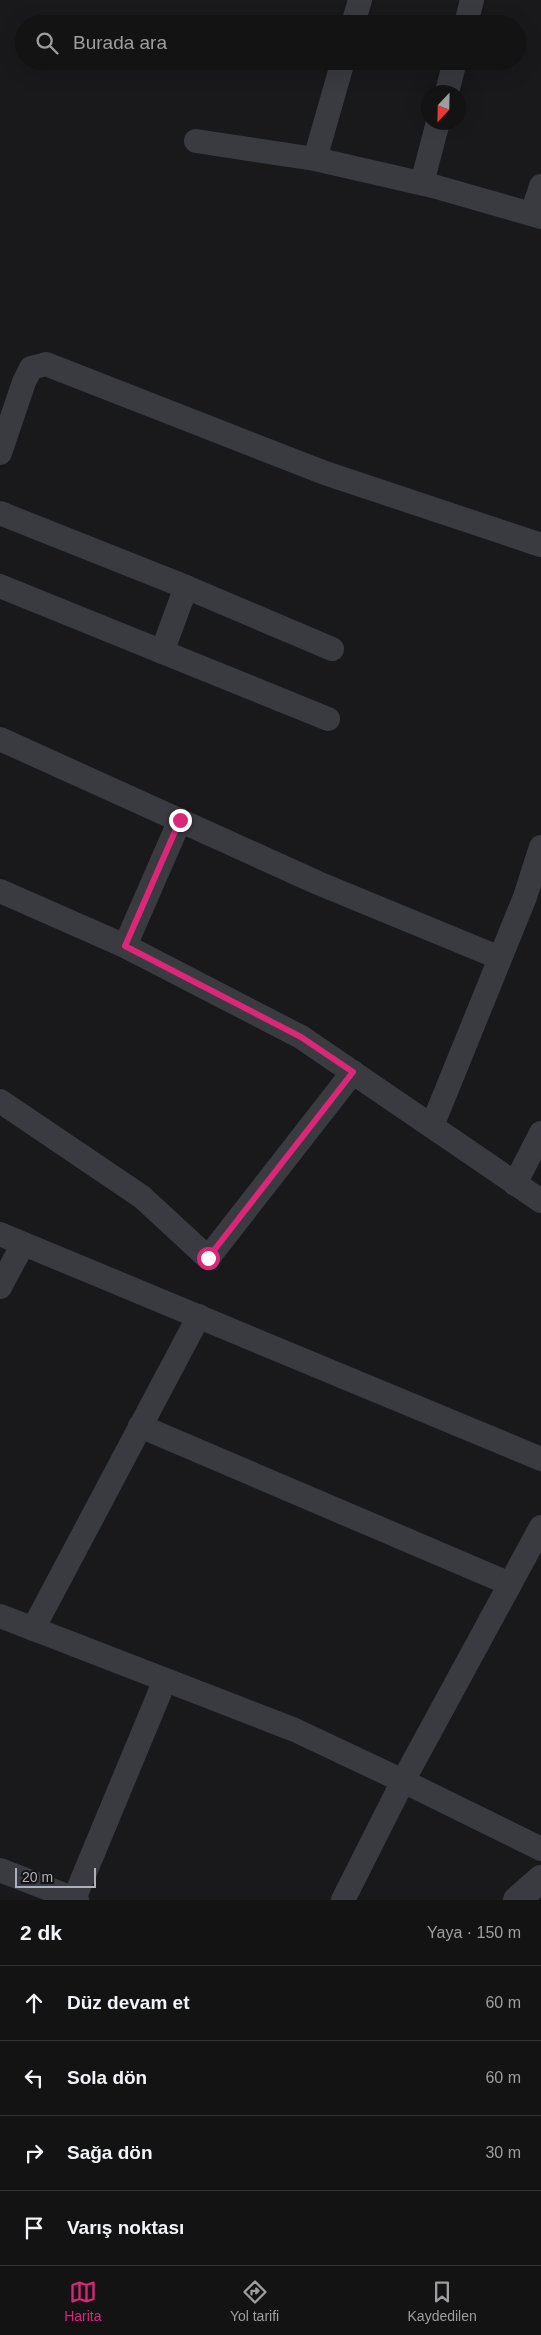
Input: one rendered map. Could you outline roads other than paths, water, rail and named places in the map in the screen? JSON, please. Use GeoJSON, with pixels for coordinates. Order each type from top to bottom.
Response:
{"type":"FeatureCollection","features":[{"type":"Feature","properties":{"kind":"street"},"geometry":{"type":"LineString","coordinates":[[356,15],[360,0]]}},
{"type":"Feature","properties":{"kind":"street"},"geometry":{"type":"LineString","coordinates":[[468,15],[472,0]]}},
{"type":"Feature","properties":{"kind":"street"},"geometry":{"type":"LineString","coordinates":[[315,159],[340,70]]}},
{"type":"Feature","properties":{"kind":"street"},"geometry":{"type":"LineString","coordinates":[[449,85],[453,70]]}},
{"type":"Feature","properties":{"kind":"street"},"geometry":{"type":"LineString","coordinates":[[422,183],[436,130]]}},
{"type":"Feature","properties":{"kind":"street"},"geometry":{"type":"LineString","coordinates":[[196,141],[315,159],[422,183],[536,216],[541,186]]}},
{"type":"Feature","properties":{"kind":"street"},"geometry":{"type":"LineString","coordinates":[[0,453],[24,382],[31,368],[46,364],[325,473],[541,545]]}},
{"type":"Feature","properties":{"kind":"street"},"geometry":{"type":"LineString","coordinates":[[0,513],[186,587],[332,649]]}},
{"type":"Feature","properties":{"kind":"street"},"geometry":{"type":"LineString","coordinates":[[0,586],[328,719]]}},
{"type":"Feature","properties":{"kind":"street"},"geometry":{"type":"LineString","coordinates":[[162,652],[186,587]]}},
{"type":"Feature","properties":{"kind":"street"},"geometry":{"type":"LineString","coordinates":[[0,739],[318,882],[500,958]]}},
{"type":"Feature","properties":{"kind":"street"},"geometry":{"type":"LineString","coordinates":[[125,946],[180,820]]}},
{"type":"Feature","properties":{"kind":"street"},"geometry":{"type":"LineString","coordinates":[[432,1126],[525,897],[541,847]]}},
{"type":"Feature","properties":{"kind":"street"},"geometry":{"type":"LineString","coordinates":[[0,891],[125,946],[301,1037],[541,1201]]}},
{"type":"Feature","properties":{"kind":"street"},"geometry":{"type":"LineString","coordinates":[[0,1101],[142,1197],[208,1258],[353,1072]]}},
{"type":"Feature","properties":{"kind":"street"},"geometry":{"type":"LineString","coordinates":[[516,1184],[541,1133]]}},
{"type":"Feature","properties":{"kind":"street"},"geometry":{"type":"LineString","coordinates":[[0,1234],[541,1459]]}},
{"type":"Feature","properties":{"kind":"street"},"geometry":{"type":"LineString","coordinates":[[0,1287],[24,1244]]}},
{"type":"Feature","properties":{"kind":"street"},"geometry":{"type":"LineString","coordinates":[[33,1629],[198,1316]]}},
{"type":"Feature","properties":{"kind":"street"},"geometry":{"type":"LineString","coordinates":[[140,1426],[510,1584]]}},
{"type":"Feature","properties":{"kind":"street"},"geometry":{"type":"LineString","coordinates":[[343,1900],[403,1781],[541,1527]]}},
{"type":"Feature","properties":{"kind":"street"},"geometry":{"type":"LineString","coordinates":[[0,1616],[295,1730],[541,1849]]}},
{"type":"Feature","properties":{"kind":"street"},"geometry":{"type":"LineString","coordinates":[[0,1870],[75,1899],[165,1680]]}},
{"type":"Feature","properties":{"kind":"street"},"geometry":{"type":"LineString","coordinates":[[521,1899],[541,1879]]}}]}
